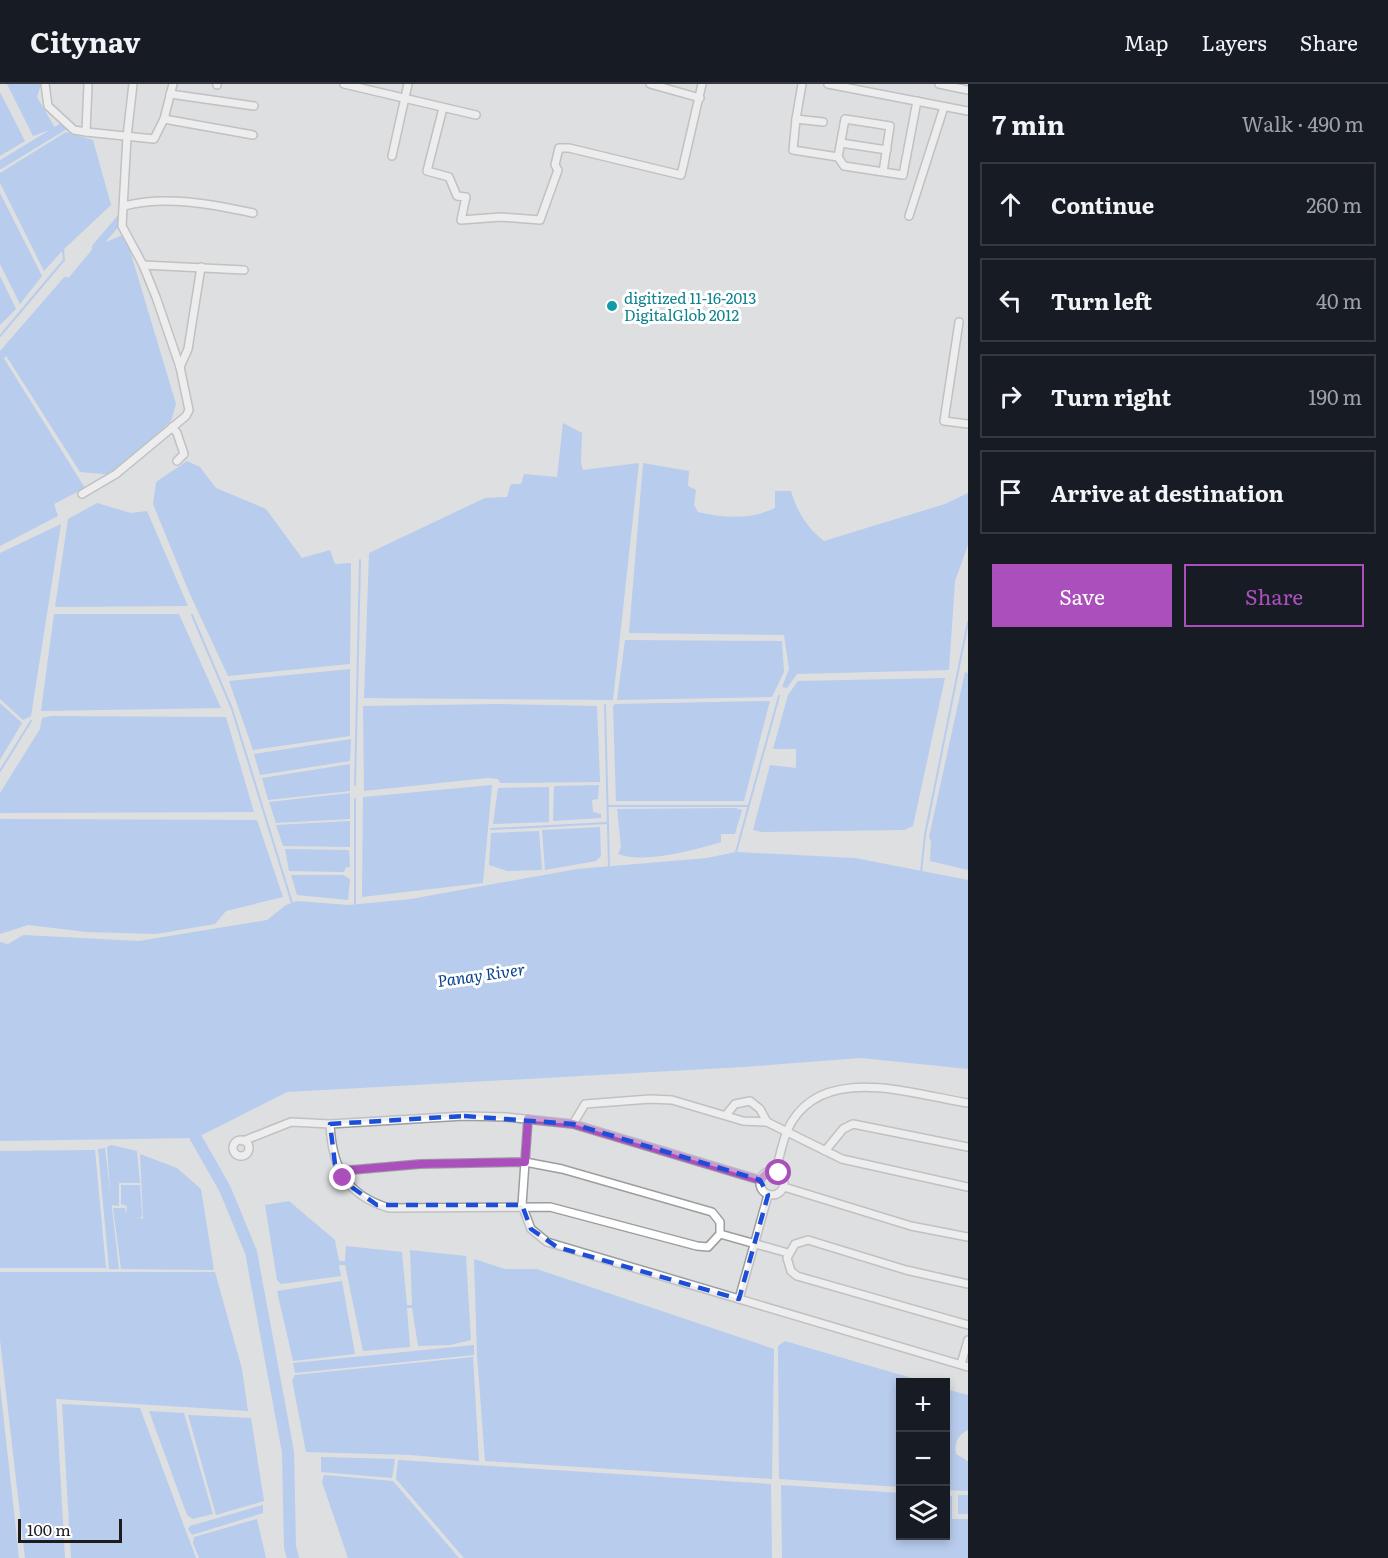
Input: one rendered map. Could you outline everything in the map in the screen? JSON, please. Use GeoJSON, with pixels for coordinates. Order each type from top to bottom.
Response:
{"type":"FeatureCollection","features":[{"type":"Feature","properties":{"kind":"street"},"geometry":{"type":"LineString","coordinates":[[45,84],[48,106],[74,130],[127,137],[157,138],[173,84]]}},
{"type":"Feature","properties":{"kind":"street"},"geometry":{"type":"LineString","coordinates":[[86,132],[88,84]]}},
{"type":"Feature","properties":{"kind":"street"},"geometry":{"type":"LineString","coordinates":[[82,494],[116,474],[186,416],[189,410],[180,368],[143,265],[122,226],[127,137],[134,84]]}},
{"type":"Feature","properties":{"kind":"street"},"geometry":{"type":"LineString","coordinates":[[344,84],[476,115]]}},
{"type":"Feature","properties":{"kind":"street"},"geometry":{"type":"LineString","coordinates":[[392,156],[408,84]]}},
{"type":"Feature","properties":{"kind":"street"},"geometry":{"type":"LineString","coordinates":[[650,84],[700,98]]}},
{"type":"Feature","properties":{"kind":"street"},"geometry":{"type":"LineString","coordinates":[[443,108],[427,171],[449,177],[457,196],[466,197],[461,220],[501,217],[540,220],[558,170],[555,165],[559,148],[569,148],[681,175],[702,84]]}},
{"type":"Feature","properties":{"kind":"street"},"geometry":{"type":"LineString","coordinates":[[802,84],[793,150],[838,157]]}},
{"type":"Feature","properties":{"kind":"street"},"geometry":{"type":"LineString","coordinates":[[828,84],[968,111]]}},
{"type":"Feature","properties":{"kind":"street"},"geometry":{"type":"LineString","coordinates":[[939,84],[968,90]]}},
{"type":"Feature","properties":{"kind":"street"},"geometry":{"type":"LineString","coordinates":[[170,94],[254,106]]}},
{"type":"Feature","properties":{"kind":"street"},"geometry":{"type":"LineString","coordinates":[[883,172],[890,126],[845,119],[838,157],[844,166],[883,172],[903,175],[917,101]]}},
{"type":"Feature","properties":{"kind":"street"},"geometry":{"type":"LineString","coordinates":[[909,216],[944,107]]}},
{"type":"Feature","properties":{"kind":"street"},"geometry":{"type":"LineString","coordinates":[[164,119],[253,135]]}},
{"type":"Feature","properties":{"kind":"street"},"geometry":{"type":"LineString","coordinates":[[796,119],[823,123]]}},
{"type":"Feature","properties":{"kind":"street"},"geometry":{"type":"LineString","coordinates":[[840,143],[887,150]]}},
{"type":"Feature","properties":{"kind":"street"},"geometry":{"type":"LineString","coordinates":[[124,206],[145,201],[167,202],[213,205],[253,213]]}},
{"type":"Feature","properties":{"kind":"street"},"geometry":{"type":"LineString","coordinates":[[143,265],[244,270]]}},
{"type":"Feature","properties":{"kind":"street"},"geometry":{"type":"LineString","coordinates":[[180,368],[188,349],[201,267]]}},
{"type":"Feature","properties":{"kind":"street"},"geometry":{"type":"LineString","coordinates":[[959,322],[944,421],[968,424]]}},
{"type":"Feature","properties":{"kind":"street"},"geometry":{"type":"LineString","coordinates":[[172,427],[184,454],[177,461]]}},
{"type":"Feature","properties":{"kind":"street"},"geometry":{"type":"LineString","coordinates":[[776,1171],[787,1132],[801,1111],[814,1100],[842,1088],[866,1087],[968,1103]]}},
{"type":"Feature","properties":{"kind":"street"},"geometry":{"type":"LineString","coordinates":[[573,1124],[580,1108],[585,1104],[650,1099],[672,1100],[743,1121],[767,1122],[842,1159],[968,1187]]}},
{"type":"Feature","properties":{"kind":"street"},"geometry":{"type":"LineString","coordinates":[[726,1115],[735,1104],[750,1101],[760,1109],[767,1122]]}},
{"type":"Feature","properties":{"kind":"street"},"geometry":{"type":"LineString","coordinates":[[243,1141],[291,1122],[330,1124],[464,1116],[528,1119],[573,1124],[760,1180]]}},
{"type":"Feature","properties":{"kind":"street"},"geometry":{"type":"LineString","coordinates":[[528,1119],[522,1205],[531,1229],[557,1247],[964,1366],[968,1340]]}},
{"type":"Feature","properties":{"kind":"street"},"geometry":{"type":"LineString","coordinates":[[330,1124],[335,1164],[343,1178],[366,1198],[389,1208],[522,1205],[567,1210],[697,1246],[708,1247],[720,1234],[720,1222],[712,1212],[562,1169],[525,1162],[420,1164],[340,1171]]}},
{"type":"Feature","properties":{"kind":"street"},"geometry":{"type":"LineString","coordinates":[[825,1150],[843,1129],[853,1125],[968,1147]]}},
{"type":"Feature","properties":{"kind":"street"},"geometry":{"type":"LineString","coordinates":[[760,1180],[768,1172],[776,1171]]}},
{"type":"Feature","properties":{"kind":"street"},"geometry":{"type":"LineString","coordinates":[[760,1180],[762,1191],[768,1195],[779,1193],[784,1187],[784,1179],[776,1171]]}},
{"type":"Feature","properties":{"kind":"street"},"geometry":{"type":"LineString","coordinates":[[784,1187],[911,1226],[968,1238]]}},
{"type":"Feature","properties":{"kind":"street"},"geometry":{"type":"LineString","coordinates":[[739,1299],[768,1195]]}},
{"type":"Feature","properties":{"kind":"street"},"geometry":{"type":"LineString","coordinates":[[720,1234],[788,1253]]}},
{"type":"Feature","properties":{"kind":"street"},"geometry":{"type":"LineString","coordinates":[[968,1284],[906,1270],[808,1240],[795,1244],[788,1253],[788,1265],[797,1276],[968,1325]]}},
{"type":"Feature","properties":{"kind":"highlighted area"},"geometry":{"type":"Polygon","coordinates":[[[464,1116],[573,1124],[760,1180],[768,1195],[739,1299],[557,1247],[531,1229],[522,1205],[377,1205],[353,1188],[335,1164],[330,1124],[464,1116]]]}},
{"type":"Feature","properties":{"kind":"water"},"geometry":{"type":"Polygon","coordinates":[[[7,84],[41,84],[37,97],[55,128],[33,136],[7,84]]]}},
{"type":"Feature","properties":{"kind":"water"},"geometry":{"type":"Polygon","coordinates":[[[0,92],[25,141],[0,156],[0,92]]]}},
{"type":"Feature","properties":{"kind":"water"},"geometry":{"type":"Polygon","coordinates":[[[66,132],[93,140],[111,205],[44,271],[0,183],[0,173],[66,132]]]}},
{"type":"Feature","properties":{"kind":"water"},"geometry":{"type":"Polygon","coordinates":[[[0,193],[42,276],[20,304],[0,264],[0,193]]]}},
{"type":"Feature","properties":{"kind":"water"},"geometry":{"type":"Polygon","coordinates":[[[125,234],[176,404],[171,421],[114,475],[80,472],[5,354],[101,239],[106,242],[125,234]]]}},
{"type":"Feature","properties":{"kind":"water"},"geometry":{"type":"Polygon","coordinates":[[[0,276],[16,309],[0,325],[0,276]]]}},
{"type":"Feature","properties":{"kind":"water"},"geometry":{"type":"Polygon","coordinates":[[[3,357],[85,488],[54,504],[58,516],[0,546],[0,361],[3,357]]]}},
{"type":"Feature","properties":{"kind":"water"},"geometry":{"type":"Polygon","coordinates":[[[563,423],[582,433],[581,463],[583,470],[639,463],[613,700],[364,698],[369,553],[485,498],[507,497],[511,484],[521,484],[524,474],[557,477],[563,423]]]}},
{"type":"Feature","properties":{"kind":"water"},"geometry":{"type":"Polygon","coordinates":[[[187,461],[200,467],[216,488],[266,509],[302,558],[330,550],[335,564],[351,563],[350,664],[228,676],[189,592],[153,504],[156,482],[187,461]]]}},
{"type":"Feature","properties":{"kind":"water"},"geometry":{"type":"Polygon","coordinates":[[[643,463],[689,471],[688,486],[696,490],[694,505],[698,512],[708,514],[727,517],[756,515],[775,508],[775,491],[791,491],[803,518],[824,541],[945,504],[968,493],[968,545],[955,581],[949,670],[797,674],[787,688],[782,687],[789,669],[784,635],[629,633],[643,463]]]}},
{"type":"Feature","properties":{"kind":"water"},"geometry":{"type":"Polygon","coordinates":[[[97,503],[131,513],[147,511],[188,606],[55,607],[68,519],[97,503]]]}},
{"type":"Feature","properties":{"kind":"water"},"geometry":{"type":"Polygon","coordinates":[[[61,524],[31,716],[23,720],[0,699],[0,553],[61,524]]]}},
{"type":"Feature","properties":{"kind":"water"},"geometry":{"type":"Polygon","coordinates":[[[54,614],[179,614],[221,708],[41,711],[54,614]]]}},
{"type":"Feature","properties":{"kind":"water"},"geometry":{"type":"Polygon","coordinates":[[[625,640],[782,641],[784,672],[772,697],[617,700],[625,640]]]}},
{"type":"Feature","properties":{"kind":"water"},"geometry":{"type":"Polygon","coordinates":[[[350,669],[350,736],[253,750],[229,681],[350,669]]]}},
{"type":"Feature","properties":{"kind":"water"},"geometry":{"type":"Polygon","coordinates":[[[965,672],[968,673],[968,870],[930,861],[931,841],[929,837],[965,672]]]}},
{"type":"Feature","properties":{"kind":"water"},"geometry":{"type":"Polygon","coordinates":[[[945,678],[913,826],[904,830],[762,832],[753,830],[770,765],[796,768],[796,749],[773,749],[788,695],[798,681],[945,678]]]}},
{"type":"Feature","properties":{"kind":"water"},"geometry":{"type":"Polygon","coordinates":[[[770,701],[744,801],[616,801],[613,706],[615,704],[770,701]]]}},
{"type":"Feature","properties":{"kind":"water"},"geometry":{"type":"Polygon","coordinates":[[[0,703],[22,723],[0,760],[0,703]]]}},
{"type":"Feature","properties":{"kind":"water"},"geometry":{"type":"Polygon","coordinates":[[[500,704],[597,706],[600,782],[500,783],[498,779],[487,778],[364,791],[363,706],[500,704]]]}},
{"type":"Feature","properties":{"kind":"water"},"geometry":{"type":"Polygon","coordinates":[[[51,716],[226,717],[254,812],[0,813],[0,793],[40,729],[42,718],[51,716]]]}},
{"type":"Feature","properties":{"kind":"water"},"geometry":{"type":"Polygon","coordinates":[[[351,739],[350,761],[260,775],[254,754],[351,739]]]}},
{"type":"Feature","properties":{"kind":"water"},"geometry":{"type":"Polygon","coordinates":[[[350,764],[350,791],[268,800],[262,778],[350,764]]]}},
{"type":"Feature","properties":{"kind":"water"},"geometry":{"type":"Polygon","coordinates":[[[492,785],[483,883],[362,897],[363,797],[492,785]]]}},
{"type":"Feature","properties":{"kind":"water"},"geometry":{"type":"Polygon","coordinates":[[[599,785],[598,799],[592,800],[593,812],[601,814],[601,818],[553,821],[554,786],[599,785]]]}},
{"type":"Feature","properties":{"kind":"water"},"geometry":{"type":"Polygon","coordinates":[[[549,787],[549,822],[493,824],[498,788],[549,787]]]}},
{"type":"Feature","properties":{"kind":"water"},"geometry":{"type":"Polygon","coordinates":[[[350,793],[350,819],[276,823],[269,802],[350,793]]]}},
{"type":"Feature","properties":{"kind":"water"},"geometry":{"type":"Polygon","coordinates":[[[735,808],[742,810],[735,834],[721,834],[721,842],[655,857],[629,857],[618,854],[621,847],[617,809],[735,808]]]}},
{"type":"Feature","properties":{"kind":"water"},"geometry":{"type":"Polygon","coordinates":[[[0,819],[257,820],[283,897],[226,911],[215,924],[156,934],[87,932],[28,925],[0,934],[0,819]]]}},
{"type":"Feature","properties":{"kind":"water"},"geometry":{"type":"Polygon","coordinates":[[[350,821],[350,847],[283,846],[276,825],[350,821]]]}},
{"type":"Feature","properties":{"kind":"water"},"geometry":{"type":"Polygon","coordinates":[[[600,827],[601,856],[596,861],[545,870],[542,830],[600,827]]]}},
{"type":"Feature","properties":{"kind":"water"},"geometry":{"type":"Polygon","coordinates":[[[539,831],[542,870],[507,871],[489,865],[491,833],[539,831]]]}},
{"type":"Feature","properties":{"kind":"water"},"geometry":{"type":"Polygon","coordinates":[[[285,849],[349,850],[350,867],[346,867],[344,872],[289,871],[285,849]]]}},
{"type":"Feature","properties":{"kind":"water","name":"Panay River"},"geometry":{"type":"Polygon","coordinates":[[[736,852],[855,858],[968,880],[968,1069],[861,1058],[743,1067],[287,1092],[196,1138],[0,1141],[0,942],[8,944],[23,935],[139,941],[267,920],[286,905],[297,901],[349,905],[411,899],[577,869],[707,858],[736,852]]]}},
{"type":"Feature","properties":{"kind":"water"},"geometry":{"type":"Polygon","coordinates":[[[291,875],[343,875],[350,879],[348,900],[297,895],[291,875]]]}},
{"type":"Feature","properties":{"kind":"water"},"geometry":{"type":"Polygon","coordinates":[[[111,1145],[137,1151],[140,1183],[119,1183],[119,1206],[111,1205],[107,1147],[111,1145]]]}},
{"type":"Feature","properties":{"kind":"water"},"geometry":{"type":"Polygon","coordinates":[[[105,1148],[119,1269],[109,1269],[98,1149],[105,1148]]]}},
{"type":"Feature","properties":{"kind":"water"},"geometry":{"type":"Polygon","coordinates":[[[95,1150],[106,1268],[0,1268],[0,1151],[95,1150]]]}},
{"type":"Feature","properties":{"kind":"water"},"geometry":{"type":"Polygon","coordinates":[[[140,1154],[177,1168],[201,1189],[214,1270],[121,1269],[113,1208],[125,1208],[126,1214],[127,1206],[121,1204],[121,1185],[140,1185],[142,1215],[141,1218],[132,1216],[143,1219],[140,1154]]]}},
{"type":"Feature","properties":{"kind":"water"},"geometry":{"type":"Polygon","coordinates":[[[289,1201],[335,1240],[339,1261],[345,1261],[346,1246],[402,1252],[407,1305],[412,1305],[410,1250],[466,1256],[471,1340],[450,1345],[418,1346],[412,1308],[407,1308],[410,1347],[363,1351],[345,1265],[339,1265],[341,1276],[281,1284],[277,1280],[265,1205],[289,1201]]]}},
{"type":"Feature","properties":{"kind":"water"},"geometry":{"type":"Polygon","coordinates":[[[474,1259],[505,1269],[537,1269],[774,1349],[772,1479],[485,1461],[477,1355],[474,1259]]]}},
{"type":"Feature","properties":{"kind":"water"},"geometry":{"type":"Polygon","coordinates":[[[0,1272],[215,1272],[242,1369],[248,1411],[56,1399],[65,1558],[25,1558],[0,1340],[0,1272]]]}},
{"type":"Feature","properties":{"kind":"water"},"geometry":{"type":"Polygon","coordinates":[[[342,1281],[355,1354],[293,1361],[277,1291],[342,1281]]]}},
{"type":"Feature","properties":{"kind":"water"},"geometry":{"type":"Polygon","coordinates":[[[785,1341],[911,1378],[896,1378],[896,1487],[779,1479],[778,1346],[785,1341]]]}},
{"type":"Feature","properties":{"kind":"water"},"geometry":{"type":"Polygon","coordinates":[[[474,1345],[474,1355],[295,1373],[293,1363],[474,1345]]]}},
{"type":"Feature","properties":{"kind":"water"},"geometry":{"type":"Polygon","coordinates":[[[473,1357],[479,1461],[411,1455],[306,1452],[292,1380],[295,1375],[473,1357]]]}},
{"type":"Feature","properties":{"kind":"water"},"geometry":{"type":"Polygon","coordinates":[[[0,1385],[19,1558],[0,1558],[0,1385]]]}},
{"type":"Feature","properties":{"kind":"water"},"geometry":{"type":"Polygon","coordinates":[[[950,1390],[968,1395],[968,1430],[958,1439],[956,1454],[968,1461],[968,1491],[950,1490],[950,1390]]]}},
{"type":"Feature","properties":{"kind":"water"},"geometry":{"type":"Polygon","coordinates":[[[62,1404],[140,1408],[196,1558],[71,1558],[62,1404]]]}},
{"type":"Feature","properties":{"kind":"water"},"geometry":{"type":"Polygon","coordinates":[[[149,1411],[184,1413],[213,1514],[193,1519],[187,1515],[149,1411]]]}},
{"type":"Feature","properties":{"kind":"water"},"geometry":{"type":"Polygon","coordinates":[[[188,1415],[251,1418],[264,1501],[216,1515],[188,1415]]]}},
{"type":"Feature","properties":{"kind":"water"},"geometry":{"type":"Polygon","coordinates":[[[321,1457],[395,1459],[392,1478],[321,1472],[321,1457]]]}},
{"type":"Feature","properties":{"kind":"water"},"geometry":{"type":"Polygon","coordinates":[[[398,1460],[771,1484],[772,1558],[464,1558],[396,1479],[398,1460]]]}},
{"type":"Feature","properties":{"kind":"water"},"geometry":{"type":"Polygon","coordinates":[[[324,1475],[393,1481],[459,1558],[348,1558],[322,1482],[324,1475]]]}},
{"type":"Feature","properties":{"kind":"water"},"geometry":{"type":"Polygon","coordinates":[[[781,1485],[896,1493],[896,1540],[950,1540],[950,1496],[952,1496],[952,1519],[968,1519],[968,1558],[782,1558],[781,1485]]]}},
{"type":"Feature","properties":{"kind":"water"},"geometry":{"type":"Polygon","coordinates":[[[958,1495],[968,1495],[968,1514],[958,1514],[958,1495]]]}},
{"type":"Feature","properties":{"kind":"water"},"geometry":{"type":"Polygon","coordinates":[[[263,1505],[263,1513],[192,1535],[188,1529],[190,1526],[263,1505]]]}},
{"type":"Feature","properties":{"kind":"water"},"geometry":{"type":"Polygon","coordinates":[[[257,1519],[266,1558],[199,1558],[193,1543],[194,1537],[257,1519]]]}},
{"type":"Feature","properties":{"kind":"waterway"},"geometry":{"type":"LineString","coordinates":[[0,165],[64,126]]}},
{"type":"Feature","properties":{"kind":"waterway"},"geometry":{"type":"LineString","coordinates":[[96,247],[120,219]]}},
{"type":"Feature","properties":{"kind":"waterway"},"geometry":{"type":"LineString","coordinates":[[0,336],[64,260],[63,250]]}},
{"type":"Feature","properties":{"kind":"waterway"},"geometry":{"type":"LineString","coordinates":[[0,357],[66,281]]}},
{"type":"Feature","properties":{"kind":"waterway"},"geometry":{"type":"LineString","coordinates":[[355,785],[360,560]]}},
{"type":"Feature","properties":{"kind":"waterway"},"geometry":{"type":"LineString","coordinates":[[192,615],[232,709],[292,903]]}},
{"type":"Feature","properties":{"kind":"waterway"},"geometry":{"type":"LineString","coordinates":[[921,872],[925,835],[968,622]]}},
{"type":"Feature","properties":{"kind":"waterway"},"geometry":{"type":"LineString","coordinates":[[736,852],[779,696]]}},
{"type":"Feature","properties":{"kind":"waterway"},"geometry":{"type":"LineString","coordinates":[[605,705],[609,866]]}},
{"type":"Feature","properties":{"kind":"waterway"},"geometry":{"type":"LineString","coordinates":[[0,771],[31,721]]}},
{"type":"Feature","properties":{"kind":"waterway"},"geometry":{"type":"LineString","coordinates":[[355,799],[355,904]]}},
{"type":"Feature","properties":{"kind":"waterway"},"geometry":{"type":"LineString","coordinates":[[608,806],[748,806]]}},
{"type":"Feature","properties":{"kind":"waterway"},"geometry":{"type":"LineString","coordinates":[[491,829],[608,823]]}},
{"type":"Feature","properties":{"kind":"waterway"},"geometry":{"type":"LineString","coordinates":[[196,1138],[225,1189],[251,1252],[288,1452],[290,1547],[293,1558]]}},
{"type":"Feature","properties":{"kind":"place","name":"digitized 11-16-2013 DigitalGlob 2012"},"geometry":{"type":"Point","coordinates":[612,306]}},
{"type":"Feature","properties":{"kind":"route"},"geometry":{"type":"LineString","coordinates":[[343,1178],[340,1171],[379,1166],[525,1162],[528,1119],[573,1124],[760,1180],[764,1173],[776,1171],[779,1173]]}}]}
